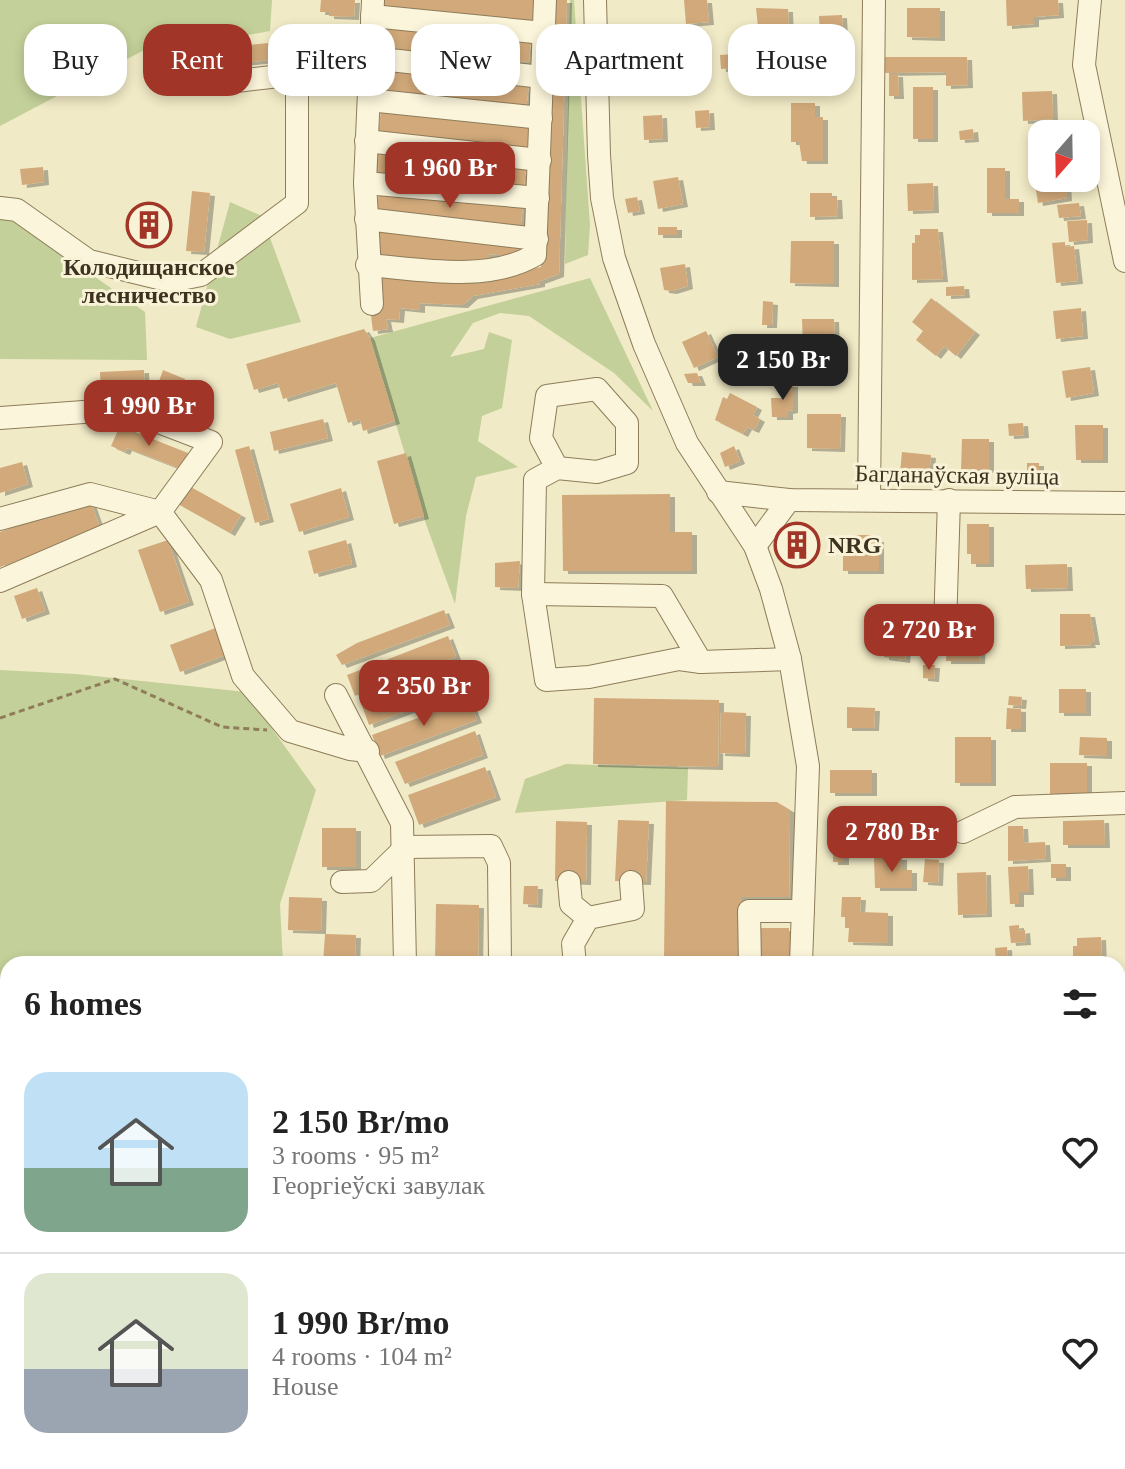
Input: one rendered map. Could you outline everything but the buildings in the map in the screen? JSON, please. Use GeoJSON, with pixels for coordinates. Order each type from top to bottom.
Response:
{"type":"FeatureCollection","features":[{"type":"Feature","properties":{"kind":"street"},"geometry":{"type":"LineString","coordinates":[[544,24],[545,0]]}},
{"type":"Feature","properties":{"kind":"street"},"geometry":{"type":"LineString","coordinates":[[595,0],[599,155],[604,213],[614,258],[644,344],[687,443],[755,546],[771,589],[790,659],[808,766],[801,956]]}},
{"type":"Feature","properties":{"kind":"street"},"geometry":{"type":"LineString","coordinates":[[869,500],[874,0]]}},
{"type":"Feature","properties":{"kind":"street"},"geometry":{"type":"LineString","coordinates":[[1090,0],[1084,65],[1125,261]]}},
{"type":"Feature","properties":{"kind":"street"},"geometry":{"type":"LineString","coordinates":[[373,8],[536,32]]}},
{"type":"Feature","properties":{"kind":"street"},"geometry":{"type":"LineString","coordinates":[[395,61],[536,76]]}},
{"type":"Feature","properties":{"kind":"street"},"geometry":{"type":"LineString","coordinates":[[0,208],[17,210],[89,261],[171,281],[201,275],[297,203],[297,74],[252,79]]}},
{"type":"Feature","properties":{"kind":"street"},"geometry":{"type":"LineString","coordinates":[[369,96],[365,183],[367,265],[372,304]]}},
{"type":"Feature","properties":{"kind":"street"},"geometry":{"type":"LineString","coordinates":[[367,265],[463,272],[520,264],[535,255],[542,96]]}},
{"type":"Feature","properties":{"kind":"street"},"geometry":{"type":"LineString","coordinates":[[369,100],[541,118]]}},
{"type":"Feature","properties":{"kind":"street"},"geometry":{"type":"LineString","coordinates":[[366,141],[540,160]]}},
{"type":"Feature","properties":{"kind":"street"},"geometry":{"type":"LineString","coordinates":[[365,183],[538,198]]}},
{"type":"Feature","properties":{"kind":"street"},"geometry":{"type":"LineString","coordinates":[[366,219],[537,239]]}},
{"type":"Feature","properties":{"kind":"street"},"geometry":{"type":"LineString","coordinates":[[557,468],[541,438],[547,396],[597,389],[627,423],[627,463],[597,472],[557,468],[535,480],[533,594],[546,680],[589,677],[679,659],[701,662],[790,659]]}},
{"type":"Feature","properties":{"kind":"street"},"geometry":{"type":"LineString","coordinates":[[0,418],[125,409],[211,442],[160,512],[0,581]]}},
{"type":"Feature","properties":{"kind":"street","name":"Багданаўская вуліца"},"geometry":{"type":"LineString","coordinates":[[718,492],[789,500],[1125,503]]}},
{"type":"Feature","properties":{"kind":"street"},"geometry":{"type":"LineString","coordinates":[[0,519],[90,494],[160,512],[211,580],[243,676],[290,731],[350,749],[368,751]]}},
{"type":"Feature","properties":{"kind":"street"},"geometry":{"type":"LineString","coordinates":[[755,546],[789,500]]}},
{"type":"Feature","properties":{"kind":"street"},"geometry":{"type":"LineString","coordinates":[[945,628],[949,500]]}},
{"type":"Feature","properties":{"kind":"street"},"geometry":{"type":"LineString","coordinates":[[533,594],[662,596],[701,662]]}},
{"type":"Feature","properties":{"kind":"street"},"geometry":{"type":"LineString","coordinates":[[336,695],[368,751],[402,823],[406,847],[405,956]]}},
{"type":"Feature","properties":{"kind":"street"},"geometry":{"type":"LineString","coordinates":[[963,832],[1015,807],[1125,803]]}},
{"type":"Feature","properties":{"kind":"street"},"geometry":{"type":"LineString","coordinates":[[342,882],[371,881],[406,847],[491,846],[499,863],[500,956]]}},
{"type":"Feature","properties":{"kind":"street"},"geometry":{"type":"LineString","coordinates":[[569,882],[571,904],[588,918]]}},
{"type":"Feature","properties":{"kind":"street"},"geometry":{"type":"LineString","coordinates":[[574,956],[573,944],[588,918],[633,909],[631,882]]}},
{"type":"Feature","properties":{"kind":"street"},"geometry":{"type":"LineString","coordinates":[[750,956],[749,911],[803,911]]}},
{"type":"Feature","properties":{"kind":"path"},"geometry":{"type":"LineString","coordinates":[[0,718],[115,679],[222,727],[290,731]]}},
{"type":"Feature","properties":{"kind":"green space"},"geometry":{"type":"Polygon","coordinates":[[[0,0],[272,0],[268,31],[252,34],[252,24],[143,24],[143,51],[127,59],[127,24],[24,24],[24,96],[57,96],[0,126],[0,0]]]}},
{"type":"Feature","properties":{"kind":"green space"},"geometry":{"type":"Polygon","coordinates":[[[570,0],[574,0],[576,24],[570,24],[570,0]]]}},
{"type":"Feature","properties":{"kind":"green space"},"geometry":{"type":"Polygon","coordinates":[[[568,96],[581,96],[590,225],[588,255],[565,264],[568,96]]]}},
{"type":"Feature","properties":{"kind":"green space"},"geometry":{"type":"Polygon","coordinates":[[[230,202],[262,216],[301,322],[230,339],[196,327],[230,202]]]}},
{"type":"Feature","properties":{"kind":"green space"},"geometry":{"type":"Polygon","coordinates":[[[0,214],[7,215],[145,312],[147,360],[0,359],[0,214]]]}},
{"type":"Feature","properties":{"kind":"green space"},"geometry":{"type":"Polygon","coordinates":[[[590,278],[653,411],[614,373],[529,316],[500,313],[473,323],[450,357],[484,349],[489,332],[512,340],[502,408],[482,416],[478,441],[518,467],[476,477],[466,516],[455,604],[426,524],[370,338],[590,278]]]}},
{"type":"Feature","properties":{"kind":"green space"},"geometry":{"type":"Polygon","coordinates":[[[0,670],[76,674],[246,692],[316,790],[280,904],[283,956],[0,956],[0,670]]]}},
{"type":"Feature","properties":{"kind":"green space"},"geometry":{"type":"Polygon","coordinates":[[[566,764],[688,768],[687,800],[515,813],[525,779],[566,764]]]}},
{"type":"Feature","properties":{"kind":"place","name":"Колодищанское лесничество"},"geometry":{"type":"Point","coordinates":[149,225]}},
{"type":"Feature","properties":{"kind":"place","name":"NRG"},"geometry":{"type":"Point","coordinates":[797,545]}}]}
